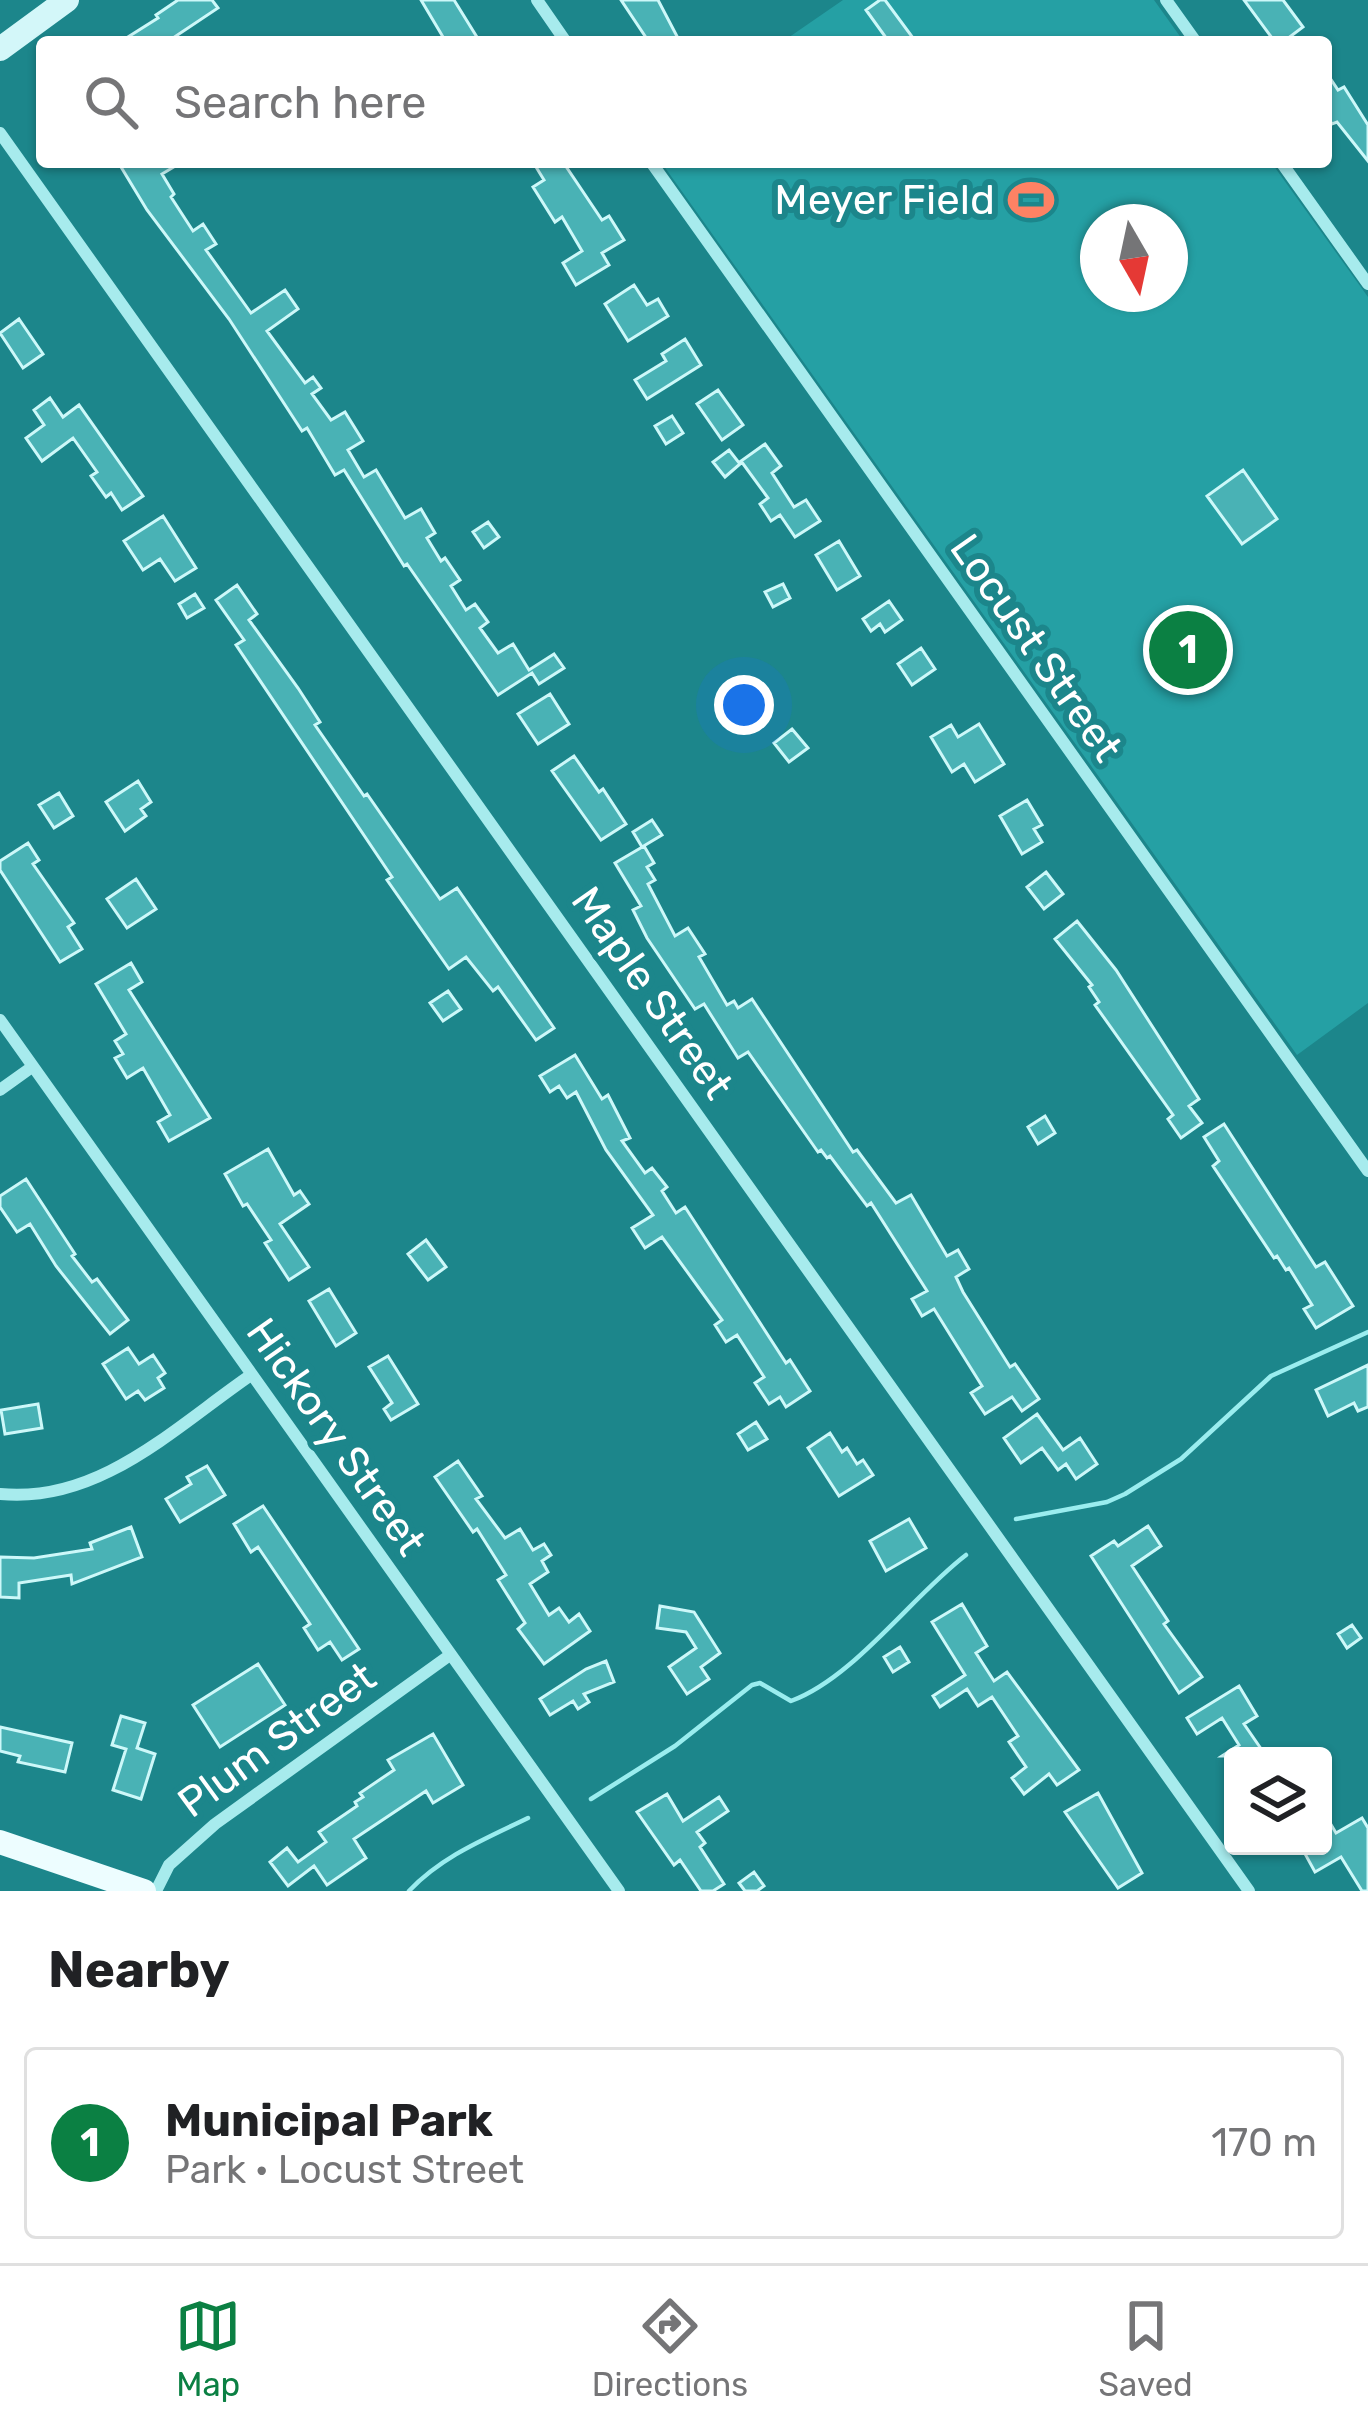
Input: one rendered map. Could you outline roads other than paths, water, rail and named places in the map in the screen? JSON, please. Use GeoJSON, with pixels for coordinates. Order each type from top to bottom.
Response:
{"type":"FeatureCollection","features":[{"type":"Feature","properties":{"kind":"main road"},"geometry":{"type":"LineString","coordinates":[[0,1842],[144,1891]]}},
{"type":"Feature","properties":{"kind":"street"},"geometry":{"type":"LineString","coordinates":[[0,49],[67,0]]}},
{"type":"Feature","properties":{"kind":"street"},"geometry":{"type":"LineString","coordinates":[[536,0],[562,36]]}},
{"type":"Feature","properties":{"kind":"street"},"geometry":{"type":"LineString","coordinates":[[1166,0],[1192,36]]}},
{"type":"Feature","properties":{"kind":"street","name":"Maple Street"},"geometry":{"type":"LineString","coordinates":[[0,133],[1249,1891]]}},
{"type":"Feature","properties":{"kind":"street","name":"Locust Street"},"geometry":{"type":"LineString","coordinates":[[655,168],[1368,1171]]}},
{"type":"Feature","properties":{"kind":"street"},"geometry":{"type":"LineString","coordinates":[[1285,168],[1368,284]]}},
{"type":"Feature","properties":{"kind":"street","name":"Hickory Street"},"geometry":{"type":"LineString","coordinates":[[0,1020],[619,1891]]}},
{"type":"Feature","properties":{"kind":"street"},"geometry":{"type":"LineString","coordinates":[[0,1090],[32,1066]]}},
{"type":"Feature","properties":{"kind":"street"},"geometry":{"type":"LineString","coordinates":[[0,1493],[56,1492],[95,1479],[121,1466],[250,1375]]}},
{"type":"Feature","properties":{"kind":"street","name":"Plum Street"},"geometry":{"type":"LineString","coordinates":[[156,1891],[169,1865],[215,1824],[450,1655]]}},
{"type":"Feature","properties":{"kind":"waterway"},"geometry":{"type":"LineString","coordinates":[[1016,1519],[1107,1502],[1125,1494],[1181,1459],[1271,1376],[1368,1332]]}},
{"type":"Feature","properties":{"kind":"waterway"},"geometry":{"type":"LineString","coordinates":[[591,1799],[675,1746],[752,1685],[760,1683],[791,1701],[814,1690],[860,1656],[966,1555]]}},
{"type":"Feature","properties":{"kind":"waterway"},"geometry":{"type":"LineString","coordinates":[[409,1891],[450,1858],[528,1818]]}},
{"type":"Feature","properties":{"kind":"place","name":"Meyer Field"},"geometry":{"type":"Point","coordinates":[1031,200]}},
{"type":"Feature","properties":{"kind":"place","name":"Municipal Park"},"geometry":{"type":"Point","coordinates":[1188,650]}}]}
